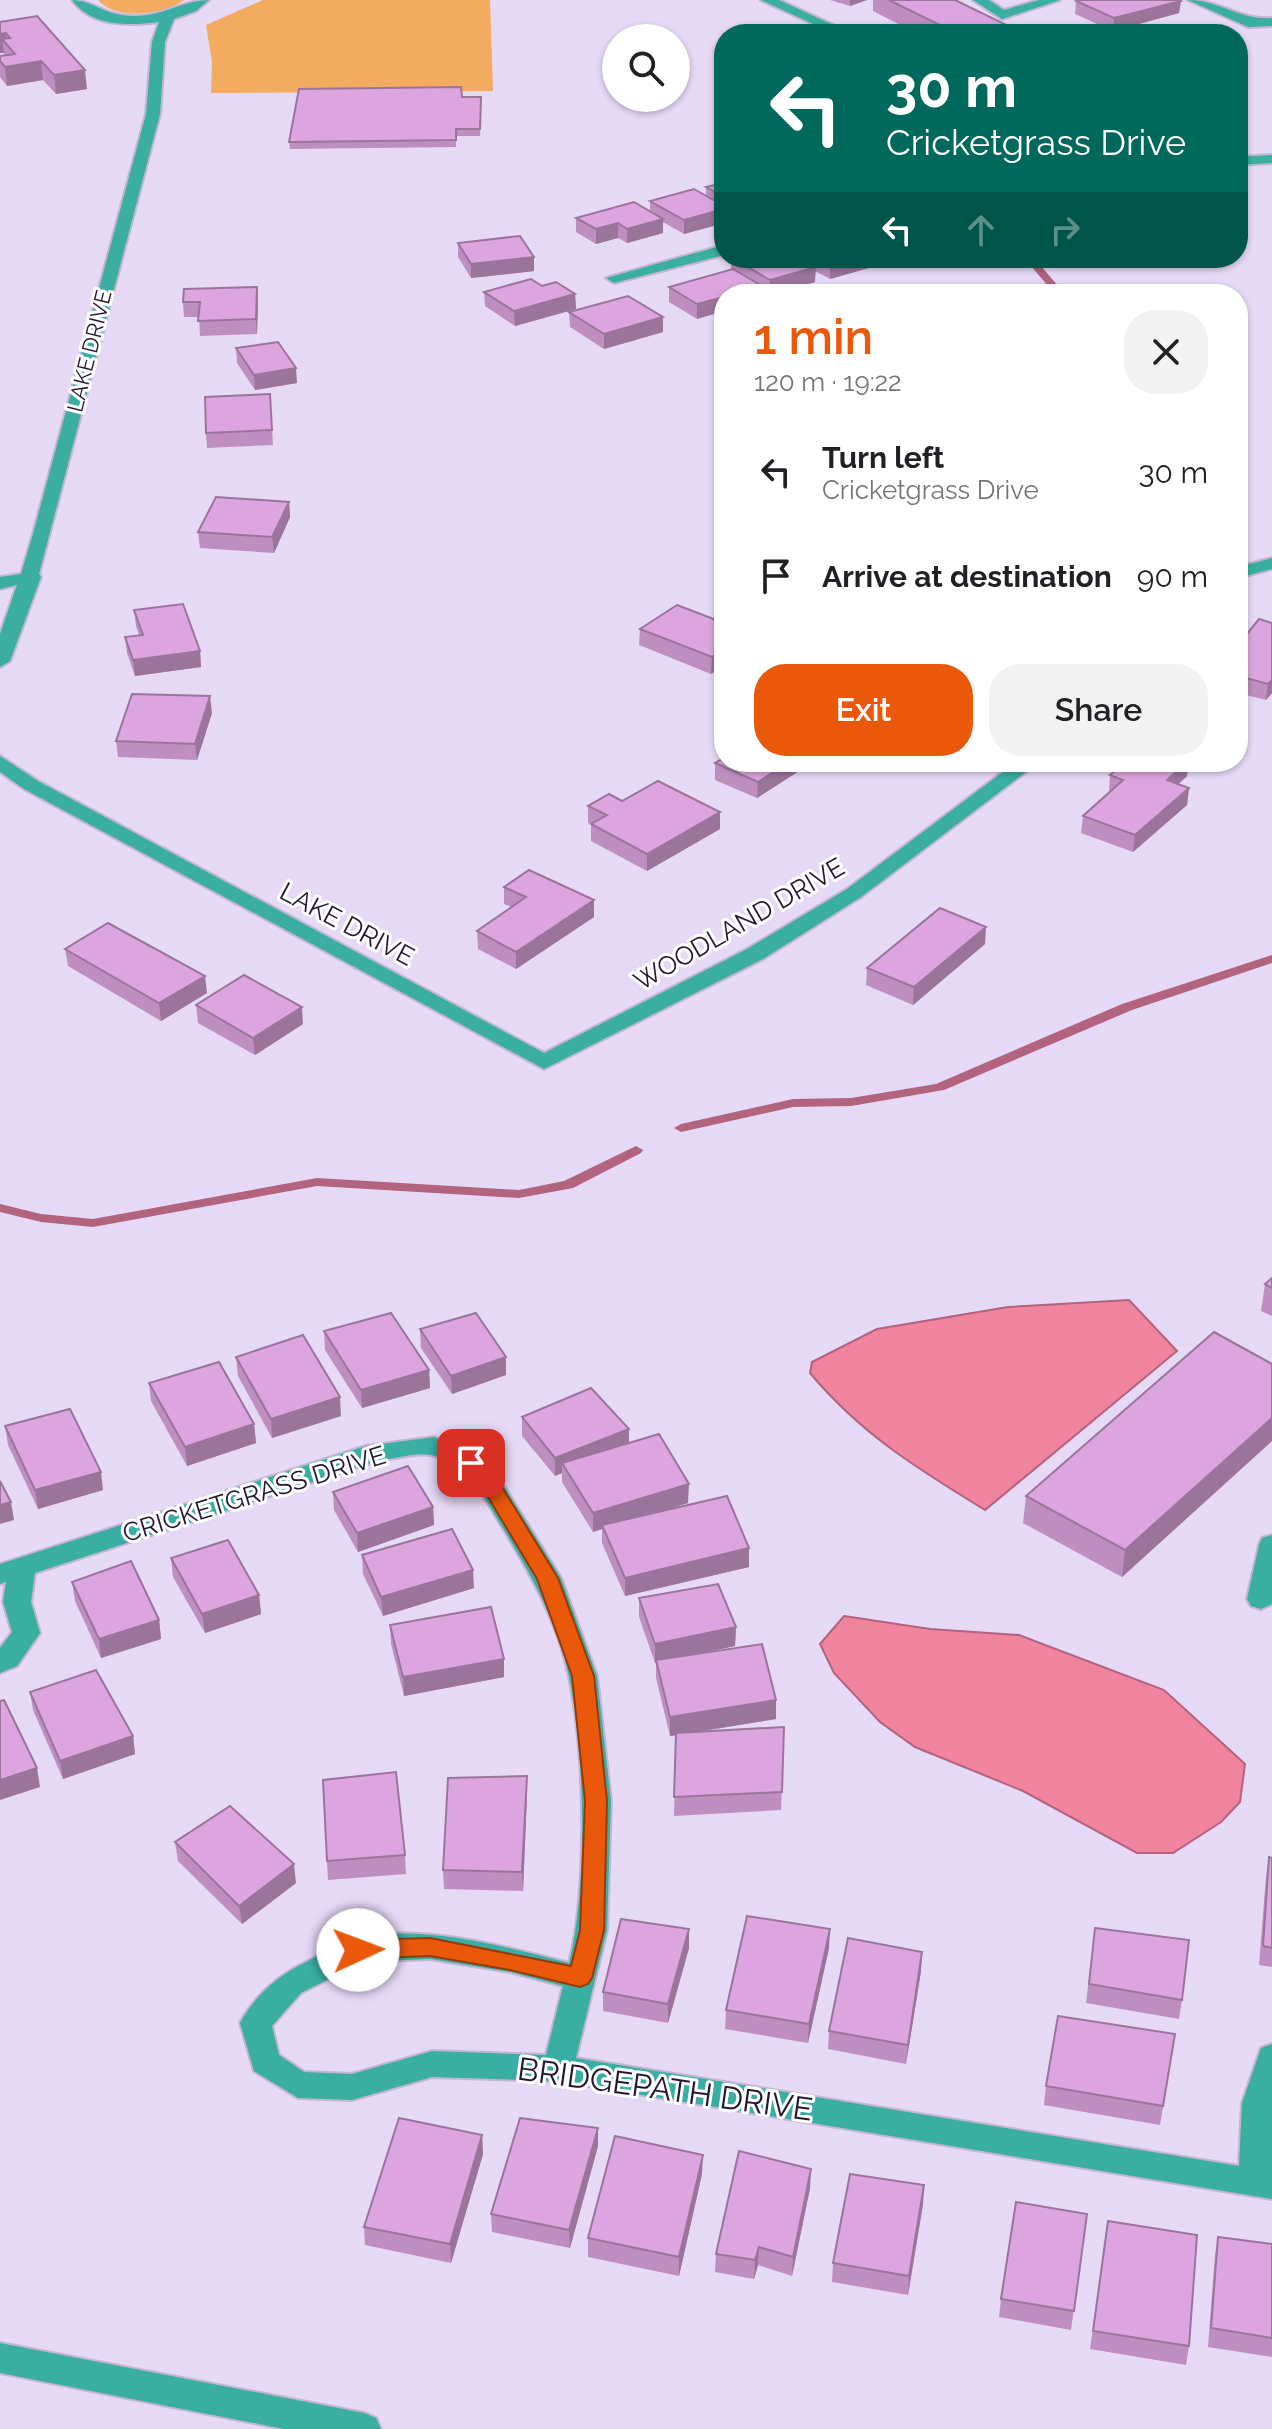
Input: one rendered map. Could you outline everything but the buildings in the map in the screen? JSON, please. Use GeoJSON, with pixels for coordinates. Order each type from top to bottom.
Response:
{"type":"FeatureCollection","features":[{"type":"Feature","properties":{"kind":"street"},"geometry":{"type":"LineString","coordinates":[[79,0],[82,8],[92,14],[128,20],[168,17],[185,12],[202,0]]}},
{"type":"Feature","properties":{"kind":"street"},"geometry":{"type":"LineString","coordinates":[[768,0],[823,24]]}},
{"type":"Feature","properties":{"kind":"street"},"geometry":{"type":"LineString","coordinates":[[980,0],[1002,15],[1053,0]]}},
{"type":"Feature","properties":{"kind":"street"},"geometry":{"type":"LineString","coordinates":[[1195,0],[1253,24],[1272,22]]}},
{"type":"Feature","properties":{"kind":"street","name":"LAKE DRIVE"},"geometry":{"type":"LineString","coordinates":[[0,661],[32,577],[111,261],[156,97],[157,37],[168,17]]}},
{"type":"Feature","properties":{"kind":"street"},"geometry":{"type":"LineString","coordinates":[[128,20],[157,37]]}},
{"type":"Feature","properties":{"kind":"street"},"geometry":{"type":"LineString","coordinates":[[1248,160],[1272,159]]}},
{"type":"Feature","properties":{"kind":"street"},"geometry":{"type":"LineString","coordinates":[[614,278],[714,253]]}},
{"type":"Feature","properties":{"kind":"street"},"geometry":{"type":"LineString","coordinates":[[1248,570],[1272,563]]}},
{"type":"Feature","properties":{"kind":"street"},"geometry":{"type":"LineString","coordinates":[[0,583],[32,577]]}},
{"type":"Feature","properties":{"kind":"street","name":"LAKE DRIVE"},"geometry":{"type":"LineString","coordinates":[[0,762],[31,785],[544,1062]]}},
{"type":"Feature","properties":{"kind":"street","name":"WOODLAND DRIVE"},"geometry":{"type":"LineString","coordinates":[[544,1062],[755,954],[842,901],[1016,772]]}},
{"type":"Feature","properties":{"kind":"street","name":"CRICKETGRASS DRIVE"},"geometry":{"type":"LineString","coordinates":[[0,1663],[7,1659],[26,1633],[11,1570],[375,1452],[434,1446],[471,1463],[495,1492],[547,1578],[583,1676],[596,1801],[592,1930],[558,2068]]}},
{"type":"Feature","properties":{"kind":"street"},"geometry":{"type":"LineString","coordinates":[[1261,1599],[1272,1545]]}},
{"type":"Feature","properties":{"kind":"street","name":"BRIDGEPATH DRIVE"},"geometry":{"type":"LineString","coordinates":[[580,1978],[510,1960],[430,1947],[358,1950],[290,1984],[256,2023],[265,2062],[298,2085],[352,2087],[432,2064],[558,2068],[1264,2184]]}},
{"type":"Feature","properties":{"kind":"street"},"geometry":{"type":"LineString","coordinates":[[1264,2184],[1255,2110],[1261,2080],[1272,2057]]}},
{"type":"Feature","properties":{"kind":"street"},"geometry":{"type":"LineString","coordinates":[[0,2358],[364,2429]]}},
{"type":"Feature","properties":{"kind":"shaded area"},"geometry":{"type":"Polygon","coordinates":[[[98,0],[184,0],[165,9],[140,14],[116,11],[98,0]]]}},
{"type":"Feature","properties":{"kind":"shaded area"},"geometry":{"type":"Polygon","coordinates":[[[263,0],[490,0],[493,91],[211,93],[212,62],[206,25],[263,0]]]}},
{"type":"Feature","properties":{"kind":"shaded area"},"geometry":{"type":"Polygon","coordinates":[[[1129,1300],[1177,1351],[985,1510],[914,1465],[870,1432],[810,1373],[812,1362],[877,1329],[1008,1307],[1129,1300]]]}},
{"type":"Feature","properties":{"kind":"shaded area"},"geometry":{"type":"Polygon","coordinates":[[[844,1616],[930,1629],[1019,1635],[1164,1690],[1245,1764],[1240,1802],[1221,1822],[1173,1853],[1137,1853],[1023,1791],[915,1747],[880,1722],[834,1673],[820,1644],[844,1616]]]}},
{"type":"Feature","properties":{"kind":"waterway"},"geometry":{"type":"LineString","coordinates":[[1038,268],[1051,284]]}},
{"type":"Feature","properties":{"kind":"waterway"},"geometry":{"type":"LineString","coordinates":[[681,1128],[793,1103],[851,1102],[939,1087],[1127,1007],[1272,959]]}},
{"type":"Feature","properties":{"kind":"waterway"},"geometry":{"type":"LineString","coordinates":[[0,1208],[41,1218],[93,1223],[317,1182],[519,1194],[568,1185],[636,1150]]}},
{"type":"Feature","properties":{"kind":"route"},"geometry":{"type":"LineString","coordinates":[[358,1950],[430,1947],[510,1960],[580,1978],[592,1930],[596,1801],[583,1676],[547,1578],[495,1492],[471,1463]]}}]}
